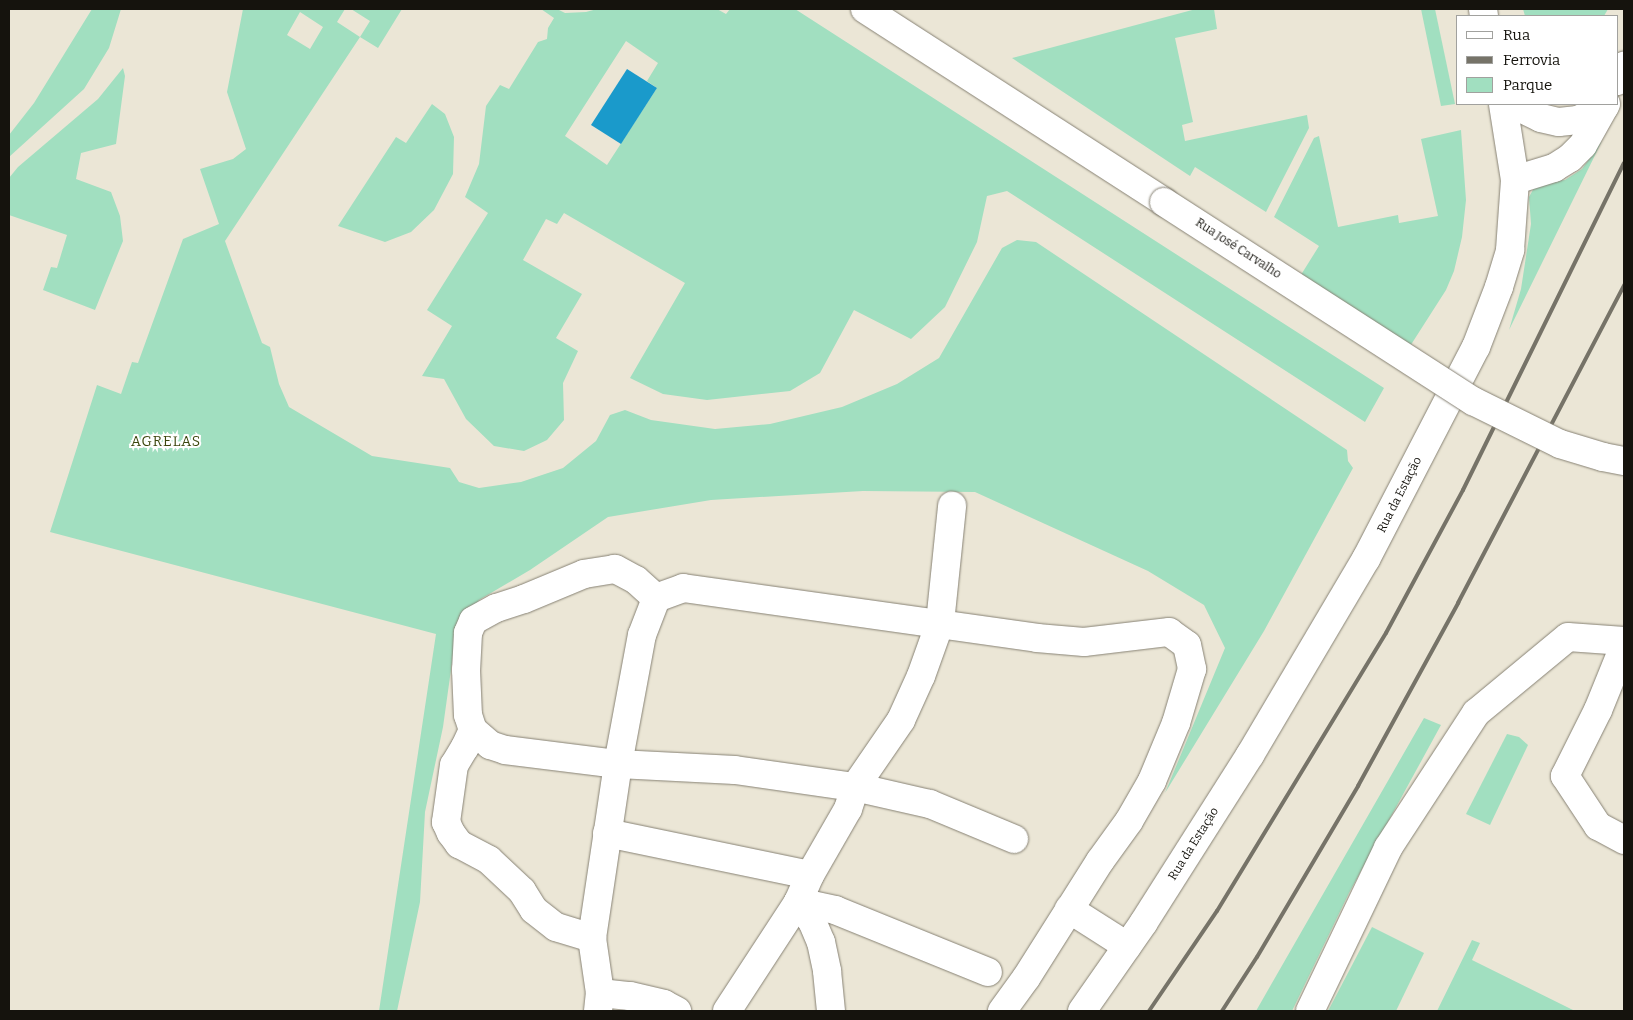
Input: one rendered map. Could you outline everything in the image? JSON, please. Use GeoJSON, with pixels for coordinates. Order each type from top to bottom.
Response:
{"type":"FeatureCollection","features":[{"type":"Feature","properties":{"kind":"street","name":"Rua José Carvalho"},"geometry":{"type":"LineString","coordinates":[[865,9],[1473,401],[1560,444],[1603,457],[1624,460]]}},
{"type":"Feature","properties":{"kind":"street"},"geometry":{"type":"LineString","coordinates":[[1618,80],[1624,66]]}},
{"type":"Feature","properties":{"kind":"street","name":"Rua da Estação"},"geometry":{"type":"LineString","coordinates":[[1082,1011],[1163,892],[1250,755],[1366,559],[1476,347],[1499,287],[1510,250],[1515,180],[1503,105]]}},
{"type":"Feature","properties":{"kind":"street"},"geometry":{"type":"LineString","coordinates":[[1514,105],[1541,118],[1559,122],[1578,120],[1605,105]]}},
{"type":"Feature","properties":{"kind":"street"},"geometry":{"type":"LineString","coordinates":[[1515,180],[1554,168],[1570,158],[1582,145],[1605,105]]}},
{"type":"Feature","properties":{"kind":"street"},"geometry":{"type":"LineString","coordinates":[[727,1011],[798,902],[810,875],[848,809],[855,786],[901,720],[932,648],[940,623],[952,506]]}},
{"type":"Feature","properties":{"kind":"street"},"geometry":{"type":"LineString","coordinates":[[656,598],[636,580],[614,569],[584,574],[524,599],[496,608],[473,621],[468,633],[466,670],[468,715],[472,730],[490,745],[504,750],[618,764],[735,770],[855,786],[930,804],[1014,839]]}},
{"type":"Feature","properties":{"kind":"street"},"geometry":{"type":"LineString","coordinates":[[676,1011],[664,1004],[630,996],[599,1002],[592,938],[618,764],[642,634],[656,598],[683,588],[1037,638],[1084,642],[1168,632],[1187,646],[1192,669],[1176,723],[1152,781],[1129,821],[1069,909],[1026,978],[1002,1011]]}},
{"type":"Feature","properties":{"kind":"street"},"geometry":{"type":"LineString","coordinates":[[1310,1011],[1388,848],[1476,713],[1568,638],[1624,641]]}},
{"type":"Feature","properties":{"kind":"street"},"geometry":{"type":"LineString","coordinates":[[1624,646],[1598,710],[1565,776],[1598,826],[1624,840]]}},
{"type":"Feature","properties":{"kind":"street"},"geometry":{"type":"LineString","coordinates":[[472,730],[465,747],[454,765],[446,822],[450,834],[459,844],[490,860],[522,891],[534,910],[556,927],[592,938]]}},
{"type":"Feature","properties":{"kind":"street"},"geometry":{"type":"LineString","coordinates":[[607,833],[810,875]]}},
{"type":"Feature","properties":{"kind":"street"},"geometry":{"type":"LineString","coordinates":[[798,902],[835,910],[988,972]]}},
{"type":"Feature","properties":{"kind":"street"},"geometry":{"type":"LineString","coordinates":[[798,902],[812,921],[821,942],[827,971],[831,1011]]}},
{"type":"Feature","properties":{"kind":"street"},"geometry":{"type":"LineString","coordinates":[[1069,909],[1127,946]]}},
{"type":"Feature","properties":{"kind":"green space"},"geometry":{"type":"Polygon","coordinates":[[[92,9],[121,9],[109,48],[84,89],[9,157],[9,135],[34,103],[92,9]]]}},
{"type":"Feature","properties":{"kind":"green space"},"geometry":{"type":"Polygon","coordinates":[[[243,9],[345,9],[337,22],[360,37],[225,241],[262,343],[270,347],[279,384],[289,407],[372,456],[450,468],[459,482],[479,488],[521,482],[563,468],[596,441],[610,415],[625,410],[651,420],[715,429],[770,424],[842,407],[897,384],[939,358],[1002,248],[1017,240],[1036,242],[1347,450],[1348,461],[1353,468],[1264,631],[1165,793],[1225,648],[1204,605],[1148,571],[975,492],[863,491],[711,500],[608,517],[530,570],[479,600],[456,634],[443,727],[425,812],[420,902],[397,1011],[379,1011],[436,634],[50,532],[97,385],[121,394],[132,362],[138,363],[183,239],[219,224],[200,169],[233,159],[246,149],[227,92],[243,9]],[[300,12],[287,35],[310,49],[323,27],[300,12]]]}},
{"type":"Feature","properties":{"kind":"green space"},"geometry":{"type":"Polygon","coordinates":[[[351,9],[402,9],[378,48],[360,37],[370,21],[351,9]]]}},
{"type":"Feature","properties":{"kind":"green space"},"geometry":{"type":"Polygon","coordinates":[[[541,9],[557,9],[565,13],[586,12],[597,9],[717,9],[726,14],[730,9],[795,9],[1384,388],[1365,422],[1007,191],[987,196],[977,242],[945,307],[911,339],[854,310],[820,373],[790,391],[707,400],[663,394],[630,378],[685,283],[564,213],[557,224],[546,219],[523,260],[582,294],[556,338],[578,351],[563,383],[564,420],[547,440],[524,451],[494,446],[466,419],[444,379],[422,376],[452,326],[427,310],[488,213],[465,197],[479,164],[486,106],[500,85],[509,89],[538,42],[547,39],[548,28],[554,18],[541,9]],[[626,41],[565,136],[607,165],[657,88],[647,81],[658,63],[626,41]]]}},
{"type":"Feature","properties":{"kind":"green space"},"geometry":{"type":"Polygon","coordinates":[[[1196,9],[1214,9],[1217,29],[1175,38],[1193,122],[1182,125],[1185,141],[1307,115],[1309,128],[1266,212],[1195,167],[1190,176],[1012,58],[1196,9]]]}},
{"type":"Feature","properties":{"kind":"green space"},"geometry":{"type":"Polygon","coordinates":[[[1421,9],[1435,9],[1455,104],[1441,106],[1421,9]]]}},
{"type":"Feature","properties":{"kind":"green space"},"geometry":{"type":"Polygon","coordinates":[[[1523,9],[1608,9],[1605,15],[1525,15],[1523,9]]]}},
{"type":"Feature","properties":{"kind":"green space"},"geometry":{"type":"Polygon","coordinates":[[[123,68],[125,76],[116,144],[81,153],[76,179],[111,192],[120,216],[123,241],[95,310],[43,290],[51,267],[57,268],[67,235],[9,215],[9,178],[18,167],[98,99],[123,68]]]}},
{"type":"Feature","properties":{"kind":"green space"},"geometry":{"type":"Polygon","coordinates":[[[432,104],[445,114],[454,137],[453,174],[434,210],[411,232],[385,242],[338,226],[396,137],[406,143],[432,104]]]}},
{"type":"Feature","properties":{"kind":"green space"},"geometry":{"type":"Polygon","coordinates":[[[1461,130],[1466,200],[1462,237],[1454,271],[1446,290],[1398,365],[1289,294],[1319,246],[1274,217],[1314,138],[1319,136],[1338,227],[1398,215],[1399,223],[1438,216],[1421,139],[1461,130]]]}},
{"type":"Feature","properties":{"kind":"green space"},"geometry":{"type":"Polygon","coordinates":[[[1602,141],[1509,330],[1521,289],[1531,224],[1529,197],[1535,186],[1542,182],[1565,180],[1582,169],[1602,141]]]}},
{"type":"Feature","properties":{"kind":"green space"},"geometry":{"type":"Polygon","coordinates":[[[1424,718],[1441,725],[1349,893],[1292,1011],[1256,1011],[1424,718]]]}},
{"type":"Feature","properties":{"kind":"green space"},"geometry":{"type":"Polygon","coordinates":[[[1507,734],[1519,737],[1528,745],[1490,825],[1466,814],[1507,734]]]}},
{"type":"Feature","properties":{"kind":"green space"},"geometry":{"type":"Polygon","coordinates":[[[1372,927],[1424,953],[1396,1011],[1328,1011],[1372,927]]]}},
{"type":"Feature","properties":{"kind":"green space"},"geometry":{"type":"Polygon","coordinates":[[[1472,940],[1480,943],[1472,960],[1575,1011],[1437,1011],[1472,940]]]}},
{"type":"Feature","properties":{"kind":"water"},"geometry":{"type":"Polygon","coordinates":[[[627,69],[657,88],[621,144],[591,125],[627,69]]]}},
{"type":"Feature","properties":{"kind":"railway"},"geometry":{"type":"LineString","coordinates":[[1149,1011],[1217,911],[1386,633],[1463,490],[1624,163]]}},
{"type":"Feature","properties":{"kind":"railway"},"geometry":{"type":"LineString","coordinates":[[1222,1011],[1257,957],[1358,786],[1458,603],[1624,285]]}},
{"type":"Feature","properties":{"kind":"district","name":"AGRELAS"},"geometry":{"type":"Point","coordinates":[166,442]}}]}
